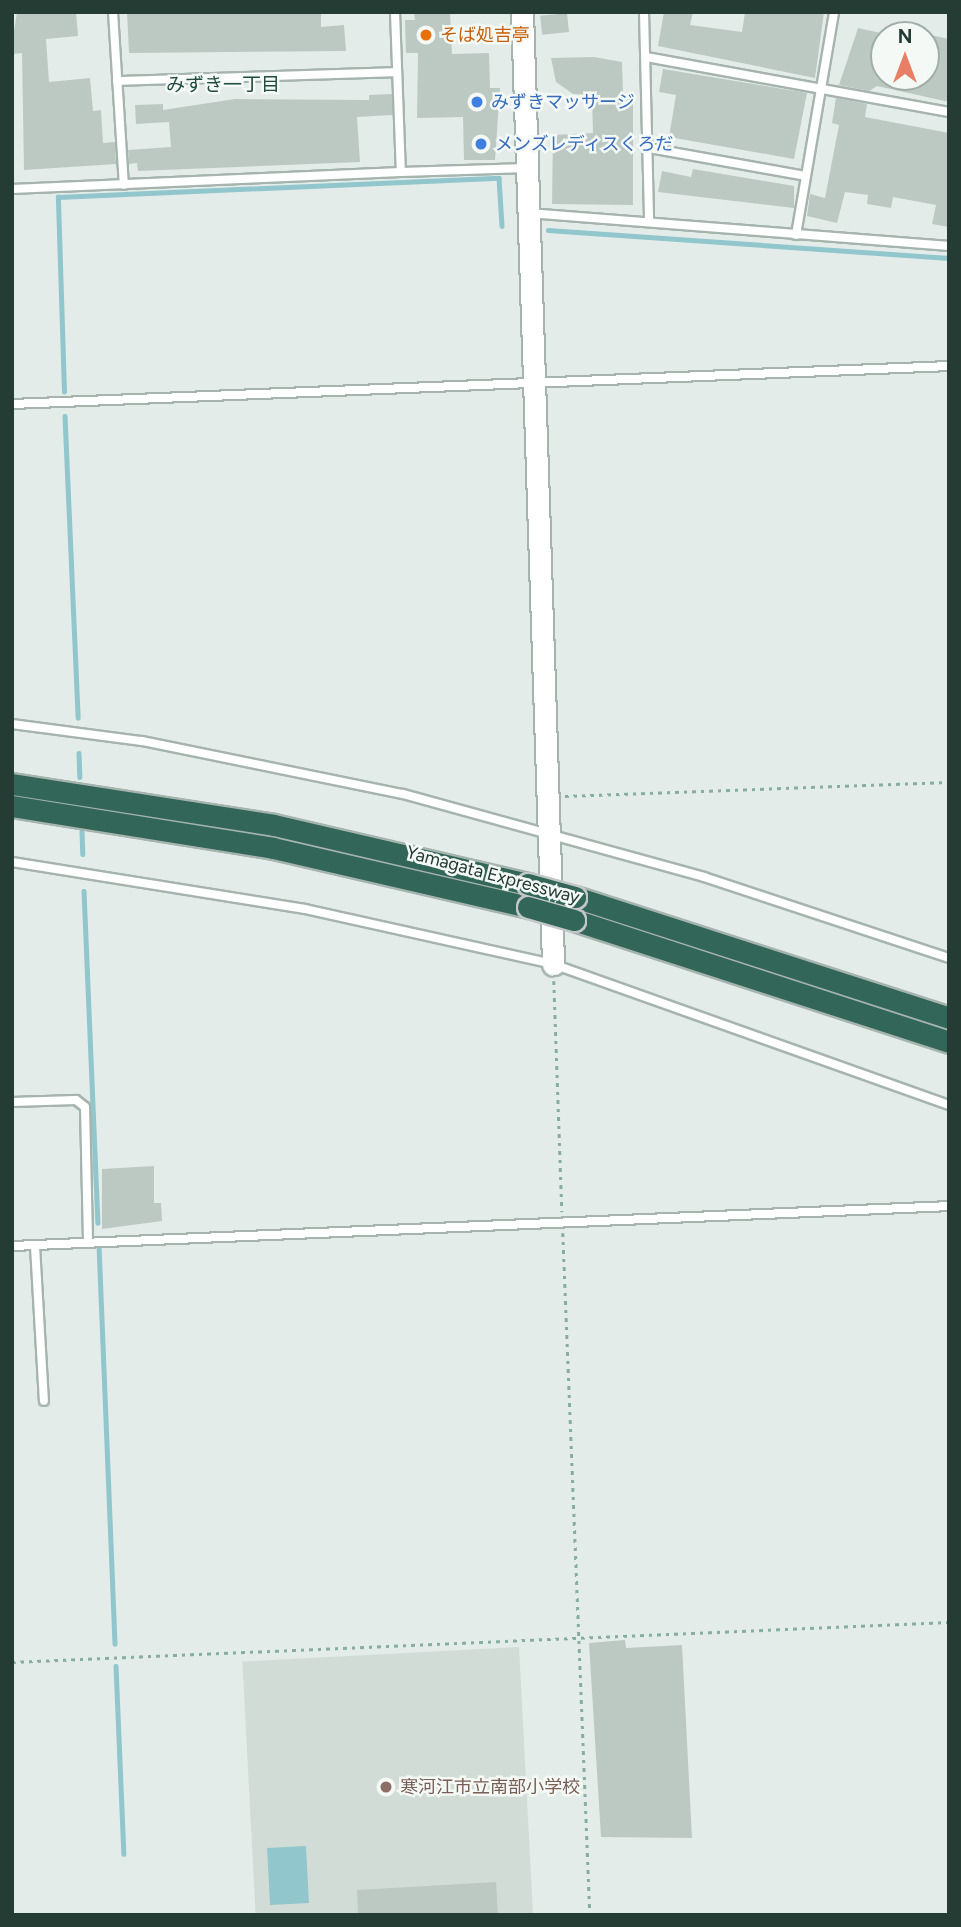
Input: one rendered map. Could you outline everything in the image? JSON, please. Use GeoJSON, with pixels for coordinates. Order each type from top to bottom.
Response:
{"type":"FeatureCollection","features":[{"type":"Feature","properties":{"kind":"highway","name":"Yamagata Expressway"},"geometry":{"type":"LineString","coordinates":[[12,784],[274,825],[528,884],[949,1018]]}},
{"type":"Feature","properties":{"kind":"highway","name":"Yamagata Expressway"},"geometry":{"type":"LineString","coordinates":[[12,806],[273,848],[528,907],[949,1042]]}},
{"type":"Feature","properties":{"kind":"street"},"geometry":{"type":"LineString","coordinates":[[522,12],[526,213],[553,964]]}},
{"type":"Feature","properties":{"kind":"lane"},"geometry":{"type":"LineString","coordinates":[[113,12],[124,185]]}},
{"type":"Feature","properties":{"kind":"lane"},"geometry":{"type":"LineString","coordinates":[[395,12],[401,172]]}},
{"type":"Feature","properties":{"kind":"lane"},"geometry":{"type":"LineString","coordinates":[[643,12],[649,148],[649,222]]}},
{"type":"Feature","properties":{"kind":"lane"},"geometry":{"type":"LineString","coordinates":[[796,235],[834,12]]}},
{"type":"Feature","properties":{"kind":"lane"},"geometry":{"type":"LineString","coordinates":[[646,57],[949,112]]}},
{"type":"Feature","properties":{"kind":"lane"},"geometry":{"type":"LineString","coordinates":[[117,82],[396,72]]}},
{"type":"Feature","properties":{"kind":"lane"},"geometry":{"type":"LineString","coordinates":[[649,148],[806,176]]}},
{"type":"Feature","properties":{"kind":"lane"},"geometry":{"type":"LineString","coordinates":[[12,190],[525,168]]}},
{"type":"Feature","properties":{"kind":"lane"},"geometry":{"type":"LineString","coordinates":[[526,213],[949,246]]}},
{"type":"Feature","properties":{"kind":"lane"},"geometry":{"type":"LineString","coordinates":[[12,404],[949,366]]}},
{"type":"Feature","properties":{"kind":"lane"},"geometry":{"type":"LineString","coordinates":[[12,724],[296,769],[548,833],[949,958]]}},
{"type":"Feature","properties":{"kind":"lane"},"geometry":{"type":"LineString","coordinates":[[12,862],[305,909],[553,964],[949,1105]]}},
{"type":"Feature","properties":{"kind":"lane"},"geometry":{"type":"LineString","coordinates":[[12,1102],[76,1100],[85,1107],[89,1243]]}},
{"type":"Feature","properties":{"kind":"lane"},"geometry":{"type":"LineString","coordinates":[[12,1246],[563,1225],[949,1206]]}},
{"type":"Feature","properties":{"kind":"lane"},"geometry":{"type":"LineString","coordinates":[[35,1246],[44,1401]]}},
{"type":"Feature","properties":{"kind":"path"},"geometry":{"type":"LineString","coordinates":[[547,797],[949,782]]}},
{"type":"Feature","properties":{"kind":"path"},"geometry":{"type":"LineString","coordinates":[[553,964],[590,1915]]}},
{"type":"Feature","properties":{"kind":"path"},"geometry":{"type":"LineString","coordinates":[[12,1662],[949,1622]]}},
{"type":"Feature","properties":{"kind":"shaded area","name":"寒河江市立南部小学校"},"geometry":{"type":"Polygon","coordinates":[[[519,1647],[533,1915],[256,1915],[242,1661],[519,1647]]]}},
{"type":"Feature","properties":{"kind":"water"},"geometry":{"type":"Polygon","coordinates":[[[306,1846],[309,1903],[270,1905],[267,1848],[306,1846]]]}},
{"type":"Feature","properties":{"kind":"building"},"geometry":{"type":"Polygon","coordinates":[[[17,12],[76,12],[78,36],[46,39],[49,82],[90,78],[93,111],[101,110],[103,143],[115,142],[116,164],[24,170],[22,53],[13,54],[12,44],[17,12]]]}},
{"type":"Feature","properties":{"kind":"building"},"geometry":{"type":"Polygon","coordinates":[[[127,12],[321,12],[321,27],[344,25],[346,51],[129,53],[127,12]]]}},
{"type":"Feature","properties":{"kind":"building"},"geometry":{"type":"Polygon","coordinates":[[[414,12],[450,12],[452,54],[489,53],[490,88],[500,88],[495,160],[464,160],[463,117],[417,118],[418,53],[406,53],[405,20],[415,20],[414,12]]]}},
{"type":"Feature","properties":{"kind":"building"},"geometry":{"type":"Polygon","coordinates":[[[664,12],[693,12],[690,25],[742,32],[745,12],[824,12],[815,78],[658,46],[664,12]]]}},
{"type":"Feature","properties":{"kind":"building"},"geometry":{"type":"Polygon","coordinates":[[[567,13],[569,32],[542,35],[540,16],[567,13]]]}},
{"type":"Feature","properties":{"kind":"building"},"geometry":{"type":"Polygon","coordinates":[[[858,28],[870,31],[870,90],[839,85],[858,28]]]}},
{"type":"Feature","properties":{"kind":"building"},"geometry":{"type":"Polygon","coordinates":[[[940,37],[949,39],[949,102],[900,91],[940,91],[940,37]]]}},
{"type":"Feature","properties":{"kind":"building"},"geometry":{"type":"Polygon","coordinates":[[[594,57],[622,62],[623,96],[633,96],[633,205],[552,204],[553,135],[593,133],[592,95],[573,94],[556,82],[551,58],[594,57]]]}},
{"type":"Feature","properties":{"kind":"building"},"geometry":{"type":"Polygon","coordinates":[[[663,69],[807,93],[794,159],[669,137],[676,95],[659,92],[663,69]]]}},
{"type":"Feature","properties":{"kind":"building"},"geometry":{"type":"Polygon","coordinates":[[[392,94],[392,115],[357,117],[360,162],[138,171],[137,163],[129,164],[128,150],[171,147],[169,122],[136,124],[135,105],[163,104],[163,110],[235,99],[369,100],[369,95],[392,94]]]}},
{"type":"Feature","properties":{"kind":"building"},"geometry":{"type":"Polygon","coordinates":[[[836,98],[867,104],[865,117],[949,133],[949,227],[932,224],[936,205],[893,197],[891,208],[867,204],[868,195],[845,192],[837,223],[807,216],[810,194],[825,198],[839,125],[832,123],[836,98]]]}},
{"type":"Feature","properties":{"kind":"building"},"geometry":{"type":"Polygon","coordinates":[[[693,169],[794,186],[794,208],[658,192],[662,171],[691,177],[693,169]]]}},
{"type":"Feature","properties":{"kind":"building"},"geometry":{"type":"Polygon","coordinates":[[[154,1166],[154,1203],[161,1203],[162,1221],[102,1229],[102,1169],[154,1166]]]}},
{"type":"Feature","properties":{"kind":"building"},"geometry":{"type":"Polygon","coordinates":[[[625,1640],[626,1648],[682,1645],[692,1838],[601,1837],[589,1643],[625,1640]]]}},
{"type":"Feature","properties":{"kind":"building"},"geometry":{"type":"Polygon","coordinates":[[[496,1882],[498,1915],[358,1915],[357,1890],[496,1882]]]}},
{"type":"Feature","properties":{"kind":"waterway"},"geometry":{"type":"LineString","coordinates":[[64,392],[58,197],[499,178],[502,226]]}},
{"type":"Feature","properties":{"kind":"waterway"},"geometry":{"type":"LineString","coordinates":[[548,230],[949,258]]}},
{"type":"Feature","properties":{"kind":"waterway"},"geometry":{"type":"LineString","coordinates":[[65,416],[78,718]]}},
{"type":"Feature","properties":{"kind":"waterway"},"geometry":{"type":"LineString","coordinates":[[79,753],[80,777]]}},
{"type":"Feature","properties":{"kind":"waterway"},"geometry":{"type":"LineString","coordinates":[[82,831],[83,854]]}},
{"type":"Feature","properties":{"kind":"waterway"},"geometry":{"type":"LineString","coordinates":[[84,891],[98,1223]]}},
{"type":"Feature","properties":{"kind":"waterway"},"geometry":{"type":"LineString","coordinates":[[99,1245],[115,1644]]}},
{"type":"Feature","properties":{"kind":"waterway"},"geometry":{"type":"LineString","coordinates":[[116,1666],[124,1854]]}},
{"type":"Feature","properties":{"kind":"place","name":"そば処吉亭"},"geometry":{"type":"Point","coordinates":[426,35]}},
{"type":"Feature","properties":{"kind":"place","name":"みずきマッサージ"},"geometry":{"type":"Point","coordinates":[477,102]}},
{"type":"Feature","properties":{"kind":"place","name":"メンズレディスくろだ"},"geometry":{"type":"Point","coordinates":[481,144]}},
{"type":"Feature","properties":{"kind":"place","name":"寒河江市立南部小学校"},"geometry":{"type":"Point","coordinates":[386,1787]}},
{"type":"Feature","properties":{"kind":"district","name":"みずき一丁目"},"geometry":{"type":"Point","coordinates":[223,85]}}]}
